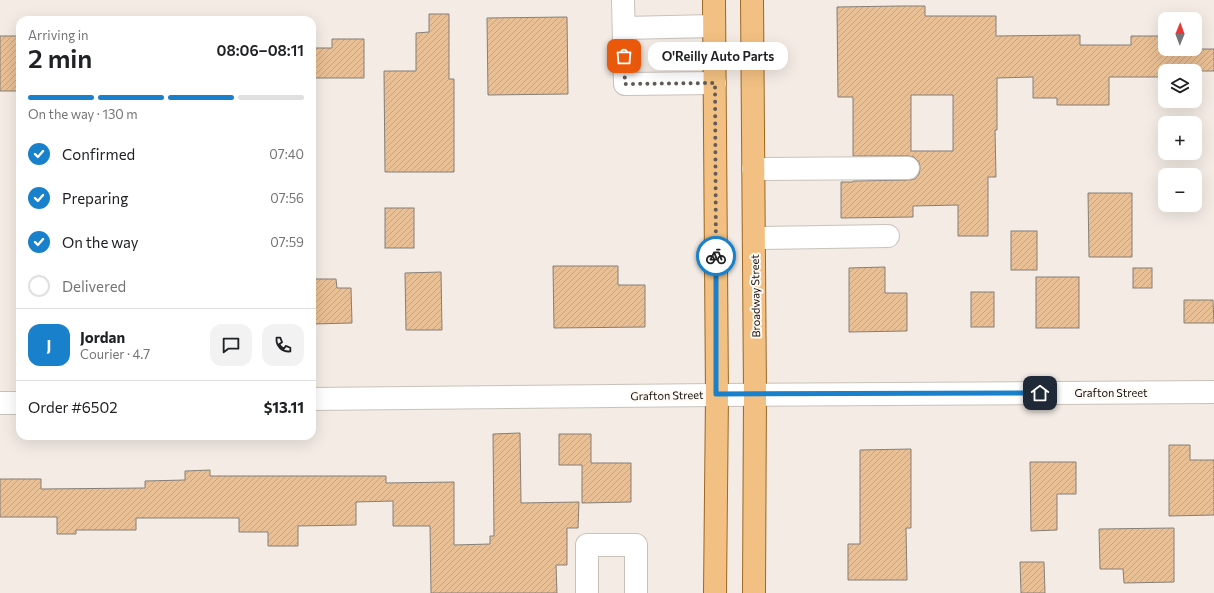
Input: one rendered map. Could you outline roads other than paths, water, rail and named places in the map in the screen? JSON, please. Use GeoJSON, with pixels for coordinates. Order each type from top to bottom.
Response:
{"type":"FeatureCollection","features":[{"type":"Feature","properties":{"kind":"main road"},"geometry":{"type":"LineString","coordinates":[[714,0],[716,394],[715,593]]}},
{"type":"Feature","properties":{"kind":"main road","name":"Broadway Street"},"geometry":{"type":"LineString","coordinates":[[752,0],[755,394],[754,593]]}},
{"type":"Feature","properties":{"kind":"street"},"geometry":{"type":"LineString","coordinates":[[623,0],[625,84],[715,83]]}},
{"type":"Feature","properties":{"kind":"street"},"geometry":{"type":"LineString","coordinates":[[624,28],[714,26]]}},
{"type":"Feature","properties":{"kind":"street"},"geometry":{"type":"LineString","coordinates":[[753,169],[908,168]]}},
{"type":"Feature","properties":{"kind":"street"},"geometry":{"type":"LineString","coordinates":[[754,238],[888,236]]}},
{"type":"Feature","properties":{"kind":"street","name":"Grafton Street"},"geometry":{"type":"LineString","coordinates":[[316,399],[716,394],[1214,392]]}},
{"type":"Feature","properties":{"kind":"street"},"geometry":{"type":"LineString","coordinates":[[0,403],[16,403]]}},
{"type":"Feature","properties":{"kind":"street"},"geometry":{"type":"LineString","coordinates":[[588,593],[587,545],[636,545],[636,593]]}},
{"type":"Feature","properties":{"kind":"place","name":"O'Reilly Auto Parts"},"geometry":{"type":"Point","coordinates":[624,56]}}]}
